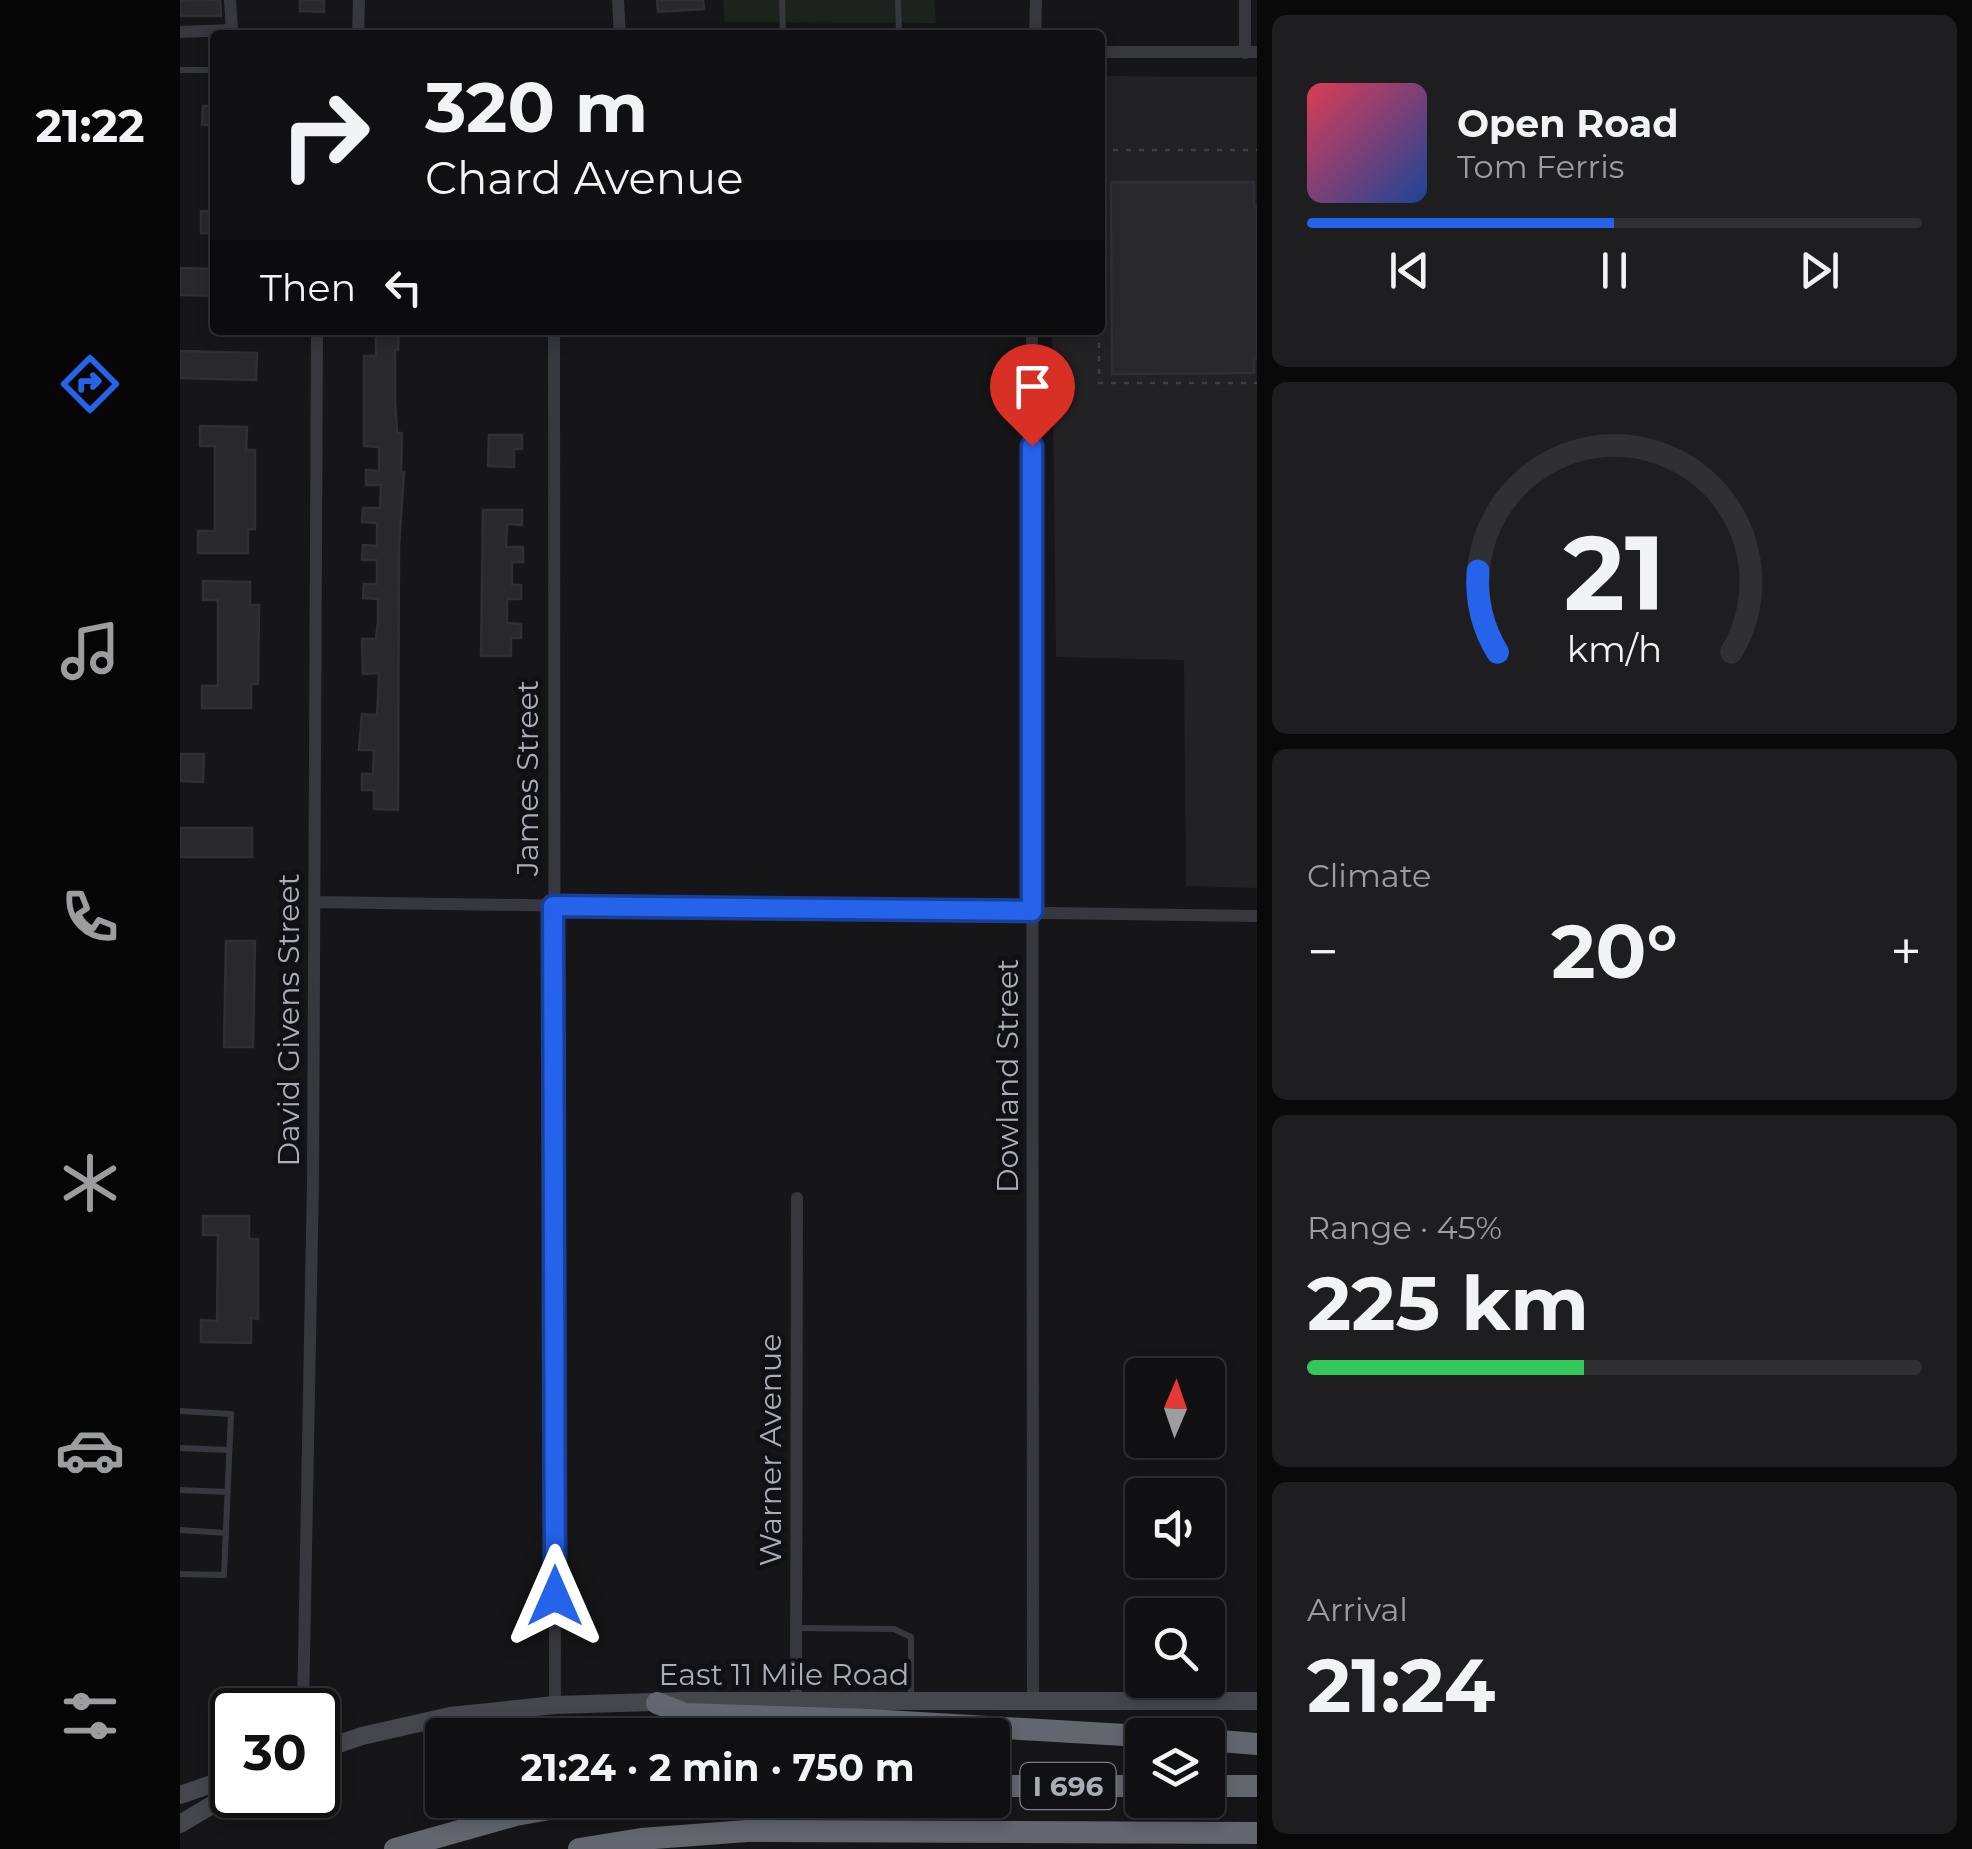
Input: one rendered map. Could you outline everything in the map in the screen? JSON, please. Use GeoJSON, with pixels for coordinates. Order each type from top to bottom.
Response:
{"type":"FeatureCollection","features":[{"type":"Feature","properties":{"kind":"highway"},"geometry":{"type":"LineString","coordinates":[[657,1703],[686,1714],[1125,1735]]}},
{"type":"Feature","properties":{"kind":"highway"},"geometry":{"type":"LineString","coordinates":[[1225,1741],[1257,1744]]}},
{"type":"Feature","properties":{"kind":"highway","name":"I 696"},"geometry":{"type":"LineString","coordinates":[[1010,1786],[1125,1786]]}},
{"type":"Feature","properties":{"kind":"highway"},"geometry":{"type":"LineString","coordinates":[[1225,1786],[1257,1786]]}},
{"type":"Feature","properties":{"kind":"highway"},"geometry":{"type":"LineString","coordinates":[[395,1849],[505,1818]]}},
{"type":"Feature","properties":{"kind":"highway","name":"I 696"},"geometry":{"type":"LineString","coordinates":[[579,1849],[641,1839],[747,1831],[1257,1833]]}},
{"type":"Feature","properties":{"kind":"main road","name":"East 11 Mile Road"},"geometry":{"type":"LineString","coordinates":[[340,1744],[450,1716],[555,1706],[1257,1702]]}},
{"type":"Feature","properties":{"kind":"main road"},"geometry":{"type":"LineString","coordinates":[[180,1794],[210,1784]]}},
{"type":"Feature","properties":{"kind":"main road"},"geometry":{"type":"LineString","coordinates":[[180,1824],[210,1806]]}},
{"type":"Feature","properties":{"kind":"street"},"geometry":{"type":"LineString","coordinates":[[230,0],[232,30]]}},
{"type":"Feature","properties":{"kind":"street"},"geometry":{"type":"LineString","coordinates":[[358,30],[359,0]]}},
{"type":"Feature","properties":{"kind":"street"},"geometry":{"type":"LineString","coordinates":[[618,0],[620,30]]}},
{"type":"Feature","properties":{"kind":"street"},"geometry":{"type":"LineString","coordinates":[[1035,30],[1036,0]]}},
{"type":"Feature","properties":{"kind":"street"},"geometry":{"type":"LineString","coordinates":[[1105,52],[1251,53],[1245,0]]}},
{"type":"Feature","properties":{"kind":"street"},"geometry":{"type":"LineString","coordinates":[[180,32],[210,31]]}},
{"type":"Feature","properties":{"kind":"street","name":"David Givens Street"},"geometry":{"type":"LineString","coordinates":[[303,1688],[315,902],[317,335]]}},
{"type":"Feature","properties":{"kind":"street","name":"James Street"},"geometry":{"type":"LineString","coordinates":[[554,335],[555,1706]]}},
{"type":"Feature","properties":{"kind":"street","name":"Dowland Street"},"geometry":{"type":"LineString","coordinates":[[1032,335],[1033,1702]]}},
{"type":"Feature","properties":{"kind":"street"},"geometry":{"type":"LineString","coordinates":[[315,902],[1257,916]]}},
{"type":"Feature","properties":{"kind":"street","name":"Warner Avenue"},"geometry":{"type":"LineString","coordinates":[[796,1702],[797,1198]]}},
{"type":"Feature","properties":{"kind":"lane"},"geometry":{"type":"LineString","coordinates":[[782,0],[783,30]]}},
{"type":"Feature","properties":{"kind":"lane"},"geometry":{"type":"LineString","coordinates":[[898,0],[898,30]]}},
{"type":"Feature","properties":{"kind":"lane"},"geometry":{"type":"LineString","coordinates":[[180,70],[210,70]]}},
{"type":"Feature","properties":{"kind":"lane"},"geometry":{"type":"LineString","coordinates":[[180,1411],[231,1414],[224,1575],[180,1574]]}},
{"type":"Feature","properties":{"kind":"lane"},"geometry":{"type":"LineString","coordinates":[[180,1448],[230,1450]]}},
{"type":"Feature","properties":{"kind":"lane"},"geometry":{"type":"LineString","coordinates":[[180,1490],[228,1492]]}},
{"type":"Feature","properties":{"kind":"lane"},"geometry":{"type":"LineString","coordinates":[[180,1530],[226,1534]]}},
{"type":"Feature","properties":{"kind":"lane"},"geometry":{"type":"LineString","coordinates":[[796,1628],[906,1632],[911,1637],[911,1702]]}},
{"type":"Feature","properties":{"kind":"path"},"geometry":{"type":"LineString","coordinates":[[1105,150],[1257,150]]}},
{"type":"Feature","properties":{"kind":"path"},"geometry":{"type":"LineString","coordinates":[[1099,335],[1099,383],[1257,383]]}},
{"type":"Feature","properties":{"kind":"shaded area"},"geometry":{"type":"Polygon","coordinates":[[[723,0],[934,0],[936,23],[725,22],[723,0]]]}},
{"type":"Feature","properties":{"kind":"shaded area"},"geometry":{"type":"Polygon","coordinates":[[[1105,76],[1257,77],[1257,888],[1186,886],[1184,660],[1056,657],[1052,335],[1105,335],[1105,76]]]}},
{"type":"Feature","properties":{"kind":"building"},"geometry":{"type":"Polygon","coordinates":[[[220,0],[221,16],[180,16],[180,1],[220,0]]]}},
{"type":"Feature","properties":{"kind":"building"},"geometry":{"type":"Polygon","coordinates":[[[300,0],[324,0],[324,12],[300,11],[300,0]]]}},
{"type":"Feature","properties":{"kind":"building"},"geometry":{"type":"Polygon","coordinates":[[[657,0],[703,0],[704,9],[658,12],[657,0]]]}},
{"type":"Feature","properties":{"kind":"building"},"geometry":{"type":"Polygon","coordinates":[[[203,106],[210,106],[210,125],[202,125],[203,106]]]}},
{"type":"Feature","properties":{"kind":"building"},"geometry":{"type":"Polygon","coordinates":[[[1111,182],[1254,182],[1254,373],[1112,374],[1111,182]]]}},
{"type":"Feature","properties":{"kind":"building"},"geometry":{"type":"Polygon","coordinates":[[[201,211],[210,211],[210,233],[201,233],[201,211]]]}},
{"type":"Feature","properties":{"kind":"building"},"geometry":{"type":"Polygon","coordinates":[[[180,268],[210,269],[210,296],[180,295],[180,268]]]}},
{"type":"Feature","properties":{"kind":"building"},"geometry":{"type":"Polygon","coordinates":[[[376,335],[399,335],[395,400],[404,472],[399,546],[398,810],[374,809],[374,790],[362,790],[362,774],[373,774],[374,750],[359,750],[362,714],[377,715],[378,698],[379,673],[363,674],[362,639],[376,639],[378,622],[378,599],[363,598],[364,584],[377,584],[377,560],[362,560],[363,545],[377,546],[377,523],[362,522],[363,508],[380,508],[381,485],[366,485],[366,470],[379,471],[379,447],[364,446],[364,356],[376,356],[376,335]]]}},
{"type":"Feature","properties":{"kind":"building"},"geometry":{"type":"Polygon","coordinates":[[[180,351],[257,353],[256,380],[180,378],[180,351]]]}},
{"type":"Feature","properties":{"kind":"building"},"geometry":{"type":"Polygon","coordinates":[[[200,426],[247,427],[246,450],[255,450],[255,529],[248,529],[248,553],[198,553],[198,531],[215,531],[215,446],[200,446],[200,426]]]}},
{"type":"Feature","properties":{"kind":"building"},"geometry":{"type":"Polygon","coordinates":[[[489,435],[522,435],[522,449],[514,449],[514,467],[488,466],[489,435]]]}},
{"type":"Feature","properties":{"kind":"building"},"geometry":{"type":"Polygon","coordinates":[[[483,510],[522,510],[522,525],[507,524],[506,547],[523,547],[523,562],[512,562],[512,585],[521,585],[521,599],[507,599],[507,623],[521,624],[521,638],[511,638],[511,656],[481,656],[483,510]]]}},
{"type":"Feature","properties":{"kind":"building"},"geometry":{"type":"Polygon","coordinates":[[[203,581],[250,582],[250,605],[259,605],[258,684],[251,684],[251,708],[202,708],[202,686],[218,686],[218,600],[203,600],[203,581]]]}},
{"type":"Feature","properties":{"kind":"building"},"geometry":{"type":"Polygon","coordinates":[[[180,754],[204,754],[203,782],[180,781],[180,754]]]}},
{"type":"Feature","properties":{"kind":"building"},"geometry":{"type":"Polygon","coordinates":[[[180,828],[252,828],[252,857],[180,857],[180,828]]]}},
{"type":"Feature","properties":{"kind":"building"},"geometry":{"type":"Polygon","coordinates":[[[226,941],[255,941],[253,1047],[224,1047],[226,941]]]}},
{"type":"Feature","properties":{"kind":"building"},"geometry":{"type":"Polygon","coordinates":[[[203,1216],[249,1216],[249,1239],[258,1239],[258,1319],[251,1318],[251,1343],[201,1342],[201,1320],[217,1321],[218,1235],[203,1235],[203,1216]]]}},
{"type":"Feature","properties":{"kind":"route"},"geometry":{"type":"LineString","coordinates":[[555,1596],[553,906],[1032,911],[1032,446]]}}]}
